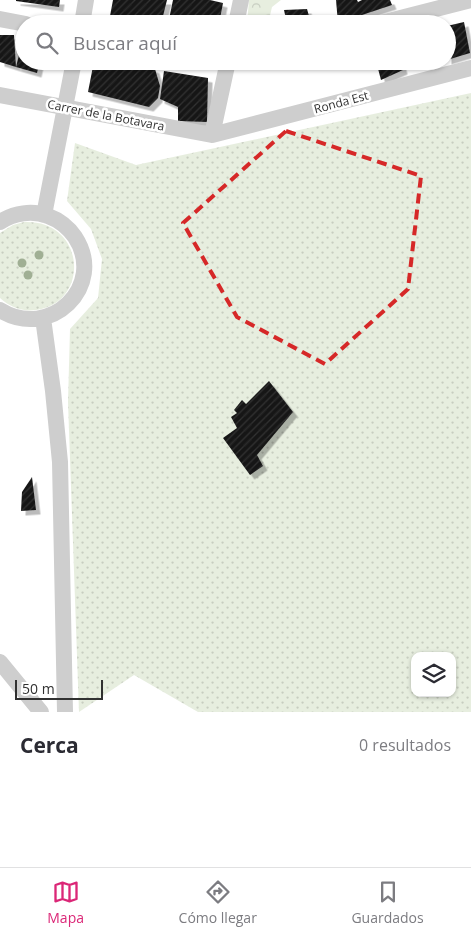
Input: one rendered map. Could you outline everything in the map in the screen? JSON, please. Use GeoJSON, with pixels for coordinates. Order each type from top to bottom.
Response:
{"type":"FeatureCollection","features":[{"type":"Feature","properties":{"kind":"street"},"geometry":{"type":"LineString","coordinates":[[84,15],[86,0]]}},
{"type":"Feature","properties":{"kind":"street"},"geometry":{"type":"LineString","coordinates":[[238,15],[241,0]]}},
{"type":"Feature","properties":{"kind":"street"},"geometry":{"type":"LineString","coordinates":[[412,15],[471,0]]}},
{"type":"Feature","properties":{"kind":"street"},"geometry":{"type":"LineString","coordinates":[[0,19],[15,22]]}},
{"type":"Feature","properties":{"kind":"street","name":"Ronda Est"},"geometry":{"type":"LineString","coordinates":[[212,135],[471,68]]}},
{"type":"Feature","properties":{"kind":"street"},"geometry":{"type":"LineString","coordinates":[[44,215],[72,70]]}},
{"type":"Feature","properties":{"kind":"street"},"geometry":{"type":"LineString","coordinates":[[212,135],[226,70]]}},
{"type":"Feature","properties":{"kind":"street","name":"Carrer de la Botavara"},"geometry":{"type":"LineString","coordinates":[[0,95],[212,135]]}},
{"type":"Feature","properties":{"kind":"street"},"geometry":{"type":"LineString","coordinates":[[0,222],[18,214],[27,213],[44,215],[59,221],[76,239],[82,255],[83,271],[79,287],[70,301],[58,312],[42,318],[25,319],[0,310]]}},
{"type":"Feature","properties":{"kind":"street"},"geometry":{"type":"LineString","coordinates":[[42,318],[53,391],[60,462],[65,712]]}},
{"type":"Feature","properties":{"kind":"street"},"geometry":{"type":"LineString","coordinates":[[0,662],[41,712]]}},
{"type":"Feature","properties":{"kind":"highlighted area"},"geometry":{"type":"Polygon","coordinates":[[[286,131],[421,176],[408,289],[325,364],[237,317],[183,223],[286,131]]]}},
{"type":"Feature","properties":{"kind":"green space"},"geometry":{"type":"Polygon","coordinates":[[[249,0],[281,0],[272,7],[270,15],[248,15],[249,0]]]}},
{"type":"Feature","properties":{"kind":"green space"},"geometry":{"type":"Polygon","coordinates":[[[471,93],[471,712],[198,712],[134,675],[79,712],[68,402],[70,329],[98,298],[102,259],[91,229],[67,201],[75,143],[136,165],[471,93]]]}},
{"type":"Feature","properties":{"kind":"green space"},"geometry":{"type":"Polygon","coordinates":[[[24,222],[45,225],[60,233],[70,247],[74,262],[73,278],[66,293],[54,304],[36,310],[16,308],[0,298],[0,233],[13,225],[24,222]]]}},
{"type":"Feature","properties":{"kind":"building"},"geometry":{"type":"Polygon","coordinates":[[[16,0],[60,0],[59,7],[16,0]]]}},
{"type":"Feature","properties":{"kind":"building"},"geometry":{"type":"Polygon","coordinates":[[[113,0],[167,0],[163,15],[110,15],[113,0]]]}},
{"type":"Feature","properties":{"kind":"building"},"geometry":{"type":"Polygon","coordinates":[[[173,0],[210,0],[223,3],[221,15],[170,15],[173,0]]]}},
{"type":"Feature","properties":{"kind":"building"},"geometry":{"type":"Polygon","coordinates":[[[336,0],[357,0],[358,2],[362,0],[390,0],[392,5],[362,15],[337,15],[336,0]]]}},
{"type":"Feature","properties":{"kind":"building"},"geometry":{"type":"Polygon","coordinates":[[[307,9],[309,15],[285,15],[284,10],[307,9]]]}},
{"type":"Feature","properties":{"kind":"building"},"geometry":{"type":"Polygon","coordinates":[[[464,22],[470,53],[456,57],[456,24],[464,22]]]}},
{"type":"Feature","properties":{"kind":"building"},"geometry":{"type":"Polygon","coordinates":[[[0,35],[14,35],[15,67],[0,62],[0,35]]]}},
{"type":"Feature","properties":{"kind":"building"},"geometry":{"type":"Polygon","coordinates":[[[26,70],[38,70],[37,73],[26,70]]]}},
{"type":"Feature","properties":{"kind":"building"},"geometry":{"type":"Polygon","coordinates":[[[92,70],[155,70],[160,86],[158,98],[149,107],[88,92],[92,70]]]}},
{"type":"Feature","properties":{"kind":"building"},"geometry":{"type":"Polygon","coordinates":[[[378,70],[403,70],[381,80],[378,70]]]}},
{"type":"Feature","properties":{"kind":"building"},"geometry":{"type":"Polygon","coordinates":[[[164,71],[208,78],[207,122],[178,121],[178,107],[160,99],[164,71]]]}},
{"type":"Feature","properties":{"kind":"building"},"geometry":{"type":"Polygon","coordinates":[[[269,381],[293,412],[257,455],[263,466],[250,475],[223,438],[237,428],[231,417],[237,413],[234,410],[242,400],[246,404],[269,381]]]}},
{"type":"Feature","properties":{"kind":"building"},"geometry":{"type":"Polygon","coordinates":[[[32,477],[36,510],[21,511],[22,492],[32,477]]]}}]}
